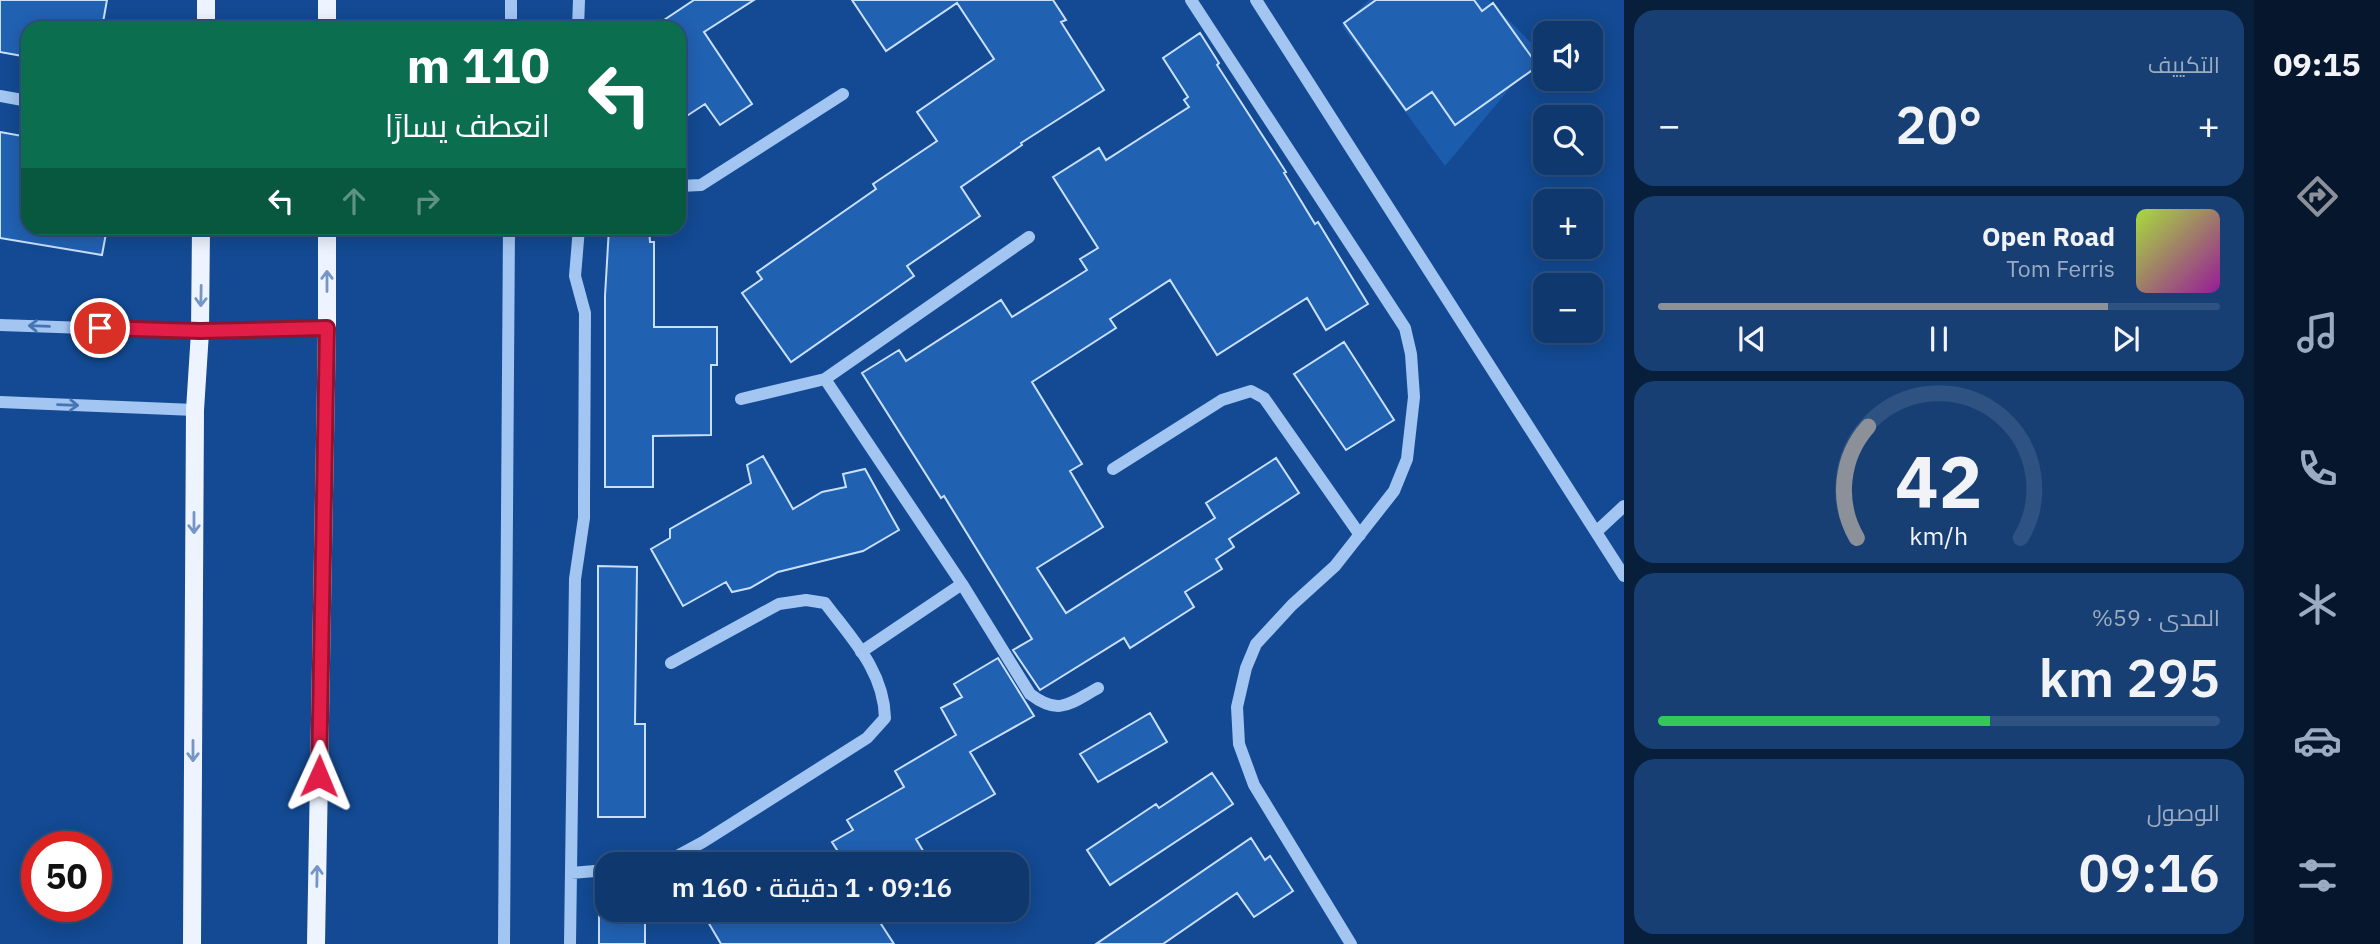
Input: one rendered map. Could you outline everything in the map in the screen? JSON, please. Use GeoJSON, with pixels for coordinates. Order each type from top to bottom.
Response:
{"type":"FeatureCollection","features":[{"type":"Feature","properties":{"kind":"main road"},"geometry":{"type":"LineString","coordinates":[[205,21],[206,0]]}},
{"type":"Feature","properties":{"kind":"main road"},"geometry":{"type":"LineString","coordinates":[[327,0],[327,21]]}},
{"type":"Feature","properties":{"kind":"main road"},"geometry":{"type":"LineString","coordinates":[[192,944],[195,410],[200,331],[201,235]]}},
{"type":"Feature","properties":{"kind":"main road"},"geometry":{"type":"LineString","coordinates":[[316,944],[327,235]]}},
{"type":"Feature","properties":{"kind":"street"},"geometry":{"type":"LineString","coordinates":[[511,0],[511,21]]}},
{"type":"Feature","properties":{"kind":"street"},"geometry":{"type":"LineString","coordinates":[[578,21],[579,0]]}},
{"type":"Feature","properties":{"kind":"street"},"geometry":{"type":"LineString","coordinates":[[1191,0],[1405,328],[1411,354],[1414,397],[1408,459],[1394,491],[1335,566],[1256,644],[1237,707],[1239,744],[1254,785],[1351,944]]}},
{"type":"Feature","properties":{"kind":"street"},"geometry":{"type":"LineString","coordinates":[[1256,0],[1623,570]]}},
{"type":"Feature","properties":{"kind":"street"},"geometry":{"type":"LineString","coordinates":[[686,186],[701,185],[843,94]]}},
{"type":"Feature","properties":{"kind":"street"},"geometry":{"type":"LineString","coordinates":[[0,96],[21,100]]}},
{"type":"Feature","properties":{"kind":"street"},"geometry":{"type":"LineString","coordinates":[[504,944],[509,235]]}},
{"type":"Feature","properties":{"kind":"street"},"geometry":{"type":"LineString","coordinates":[[570,944],[575,579],[584,518],[585,313],[575,276],[578,235]]}},
{"type":"Feature","properties":{"kind":"street"},"geometry":{"type":"LineString","coordinates":[[741,399],[825,379],[1029,237]]}},
{"type":"Feature","properties":{"kind":"street"},"geometry":{"type":"LineString","coordinates":[[0,325],[200,331],[327,328]]}},
{"type":"Feature","properties":{"kind":"street"},"geometry":{"type":"LineString","coordinates":[[825,379],[962,584],[1030,694],[1046,706],[1066,706],[1098,688]]}},
{"type":"Feature","properties":{"kind":"street"},"geometry":{"type":"LineString","coordinates":[[1113,469],[1222,400],[1251,391],[1264,397],[1360,535]]}},
{"type":"Feature","properties":{"kind":"street"},"geometry":{"type":"LineString","coordinates":[[0,402],[195,410]]}},
{"type":"Feature","properties":{"kind":"street"},"geometry":{"type":"LineString","coordinates":[[1596,531],[1624,506]]}},
{"type":"Feature","properties":{"kind":"street"},"geometry":{"type":"LineString","coordinates":[[861,652],[962,584]]}},
{"type":"Feature","properties":{"kind":"street"},"geometry":{"type":"LineString","coordinates":[[671,663],[779,604],[806,600],[825,603],[874,670],[884,701],[885,718],[867,738],[684,852]]}},
{"type":"Feature","properties":{"kind":"street"},"geometry":{"type":"LineString","coordinates":[[571,873],[595,871]]}},
{"type":"Feature","properties":{"kind":"shaded area"},"geometry":{"type":"Polygon","coordinates":[[[1369,0],[1489,0],[1533,45],[1533,60],[1445,166],[1342,26],[1369,0]]]}},
{"type":"Feature","properties":{"kind":"building"},"geometry":{"type":"Polygon","coordinates":[[[0,0],[107,0],[103,21],[21,21],[21,56],[0,52],[0,0]]]}},
{"type":"Feature","properties":{"kind":"building"},"geometry":{"type":"Polygon","coordinates":[[[694,0],[754,0],[704,32],[752,104],[720,125],[705,104],[686,116],[686,21],[662,21],[694,0]]]}},
{"type":"Feature","properties":{"kind":"building"},"geometry":{"type":"Polygon","coordinates":[[[852,0],[1053,0],[1066,20],[1061,22],[1104,90],[1021,143],[1022,145],[961,187],[980,216],[907,266],[914,276],[791,362],[742,293],[762,279],[757,272],[876,189],[873,184],[937,141],[917,112],[994,59],[957,3],[886,51],[852,0]]]}},
{"type":"Feature","properties":{"kind":"building"},"geometry":{"type":"Polygon","coordinates":[[[1376,0],[1474,0],[1482,11],[1493,3],[1533,59],[1533,70],[1455,125],[1432,92],[1406,110],[1344,23],[1376,0]]]}},
{"type":"Feature","properties":{"kind":"building"},"geometry":{"type":"Polygon","coordinates":[[[1200,33],[1315,224],[1318,222],[1368,304],[1326,330],[1307,298],[1217,355],[1170,280],[1110,319],[1116,328],[1032,382],[1082,464],[1070,471],[1103,527],[1037,568],[1066,613],[1215,518],[1206,503],[1276,458],[1299,493],[1229,539],[1234,547],[1216,559],[1222,569],[1185,592],[1194,607],[1130,648],[1124,638],[1040,690],[1013,650],[1032,639],[944,496],[941,498],[862,373],[899,350],[906,361],[1001,300],[1012,317],[1087,270],[1080,259],[1098,248],[1053,177],[1099,148],[1106,160],[1189,107],[1184,100],[1188,97],[1163,58],[1200,33]]]}},
{"type":"Feature","properties":{"kind":"building"},"geometry":{"type":"Polygon","coordinates":[[[0,132],[21,136],[21,235],[106,235],[102,255],[0,238],[0,132]]]}},
{"type":"Feature","properties":{"kind":"building"},"geometry":{"type":"Polygon","coordinates":[[[609,235],[650,235],[650,242],[654,242],[654,327],[717,327],[717,365],[711,365],[711,435],[653,436],[653,487],[605,487],[605,296],[609,235]]]}},
{"type":"Feature","properties":{"kind":"building"},"geometry":{"type":"Polygon","coordinates":[[[1344,342],[1394,420],[1346,450],[1294,374],[1344,342]]]}},
{"type":"Feature","properties":{"kind":"building"},"geometry":{"type":"Polygon","coordinates":[[[763,456],[793,509],[822,492],[846,487],[843,474],[865,469],[899,530],[863,551],[778,572],[750,588],[732,592],[726,582],[683,606],[651,549],[670,538],[670,529],[751,483],[747,465],[763,456]]]}},
{"type":"Feature","properties":{"kind":"building"},"geometry":{"type":"Polygon","coordinates":[[[598,566],[637,567],[635,724],[645,724],[645,817],[598,817],[598,566]]]}},
{"type":"Feature","properties":{"kind":"building"},"geometry":{"type":"Polygon","coordinates":[[[998,658],[1034,716],[970,752],[995,794],[916,839],[924,852],[838,852],[832,842],[853,830],[847,820],[904,787],[895,771],[956,735],[941,708],[962,697],[954,684],[998,658]]]}},
{"type":"Feature","properties":{"kind":"building"},"geometry":{"type":"Polygon","coordinates":[[[1150,713],[1167,742],[1098,782],[1080,754],[1150,713]]]}},
{"type":"Feature","properties":{"kind":"building"},"geometry":{"type":"Polygon","coordinates":[[[1212,773],[1233,804],[1110,885],[1087,850],[1156,804],[1159,808],[1212,773]]]}},
{"type":"Feature","properties":{"kind":"building"},"geometry":{"type":"Polygon","coordinates":[[[1251,838],[1265,860],[1270,856],[1293,891],[1254,917],[1237,893],[1163,944],[1096,944],[1251,838]]]}},
{"type":"Feature","properties":{"kind":"building"},"geometry":{"type":"Polygon","coordinates":[[[599,922],[645,922],[645,944],[599,944],[599,922]]]}},
{"type":"Feature","properties":{"kind":"building"},"geometry":{"type":"Polygon","coordinates":[[[708,922],[880,922],[894,944],[721,944],[708,922]]]}},
{"type":"Feature","properties":{"kind":"route"},"geometry":{"type":"LineString","coordinates":[[100,328],[200,331],[327,328],[319,776]]}}]}
